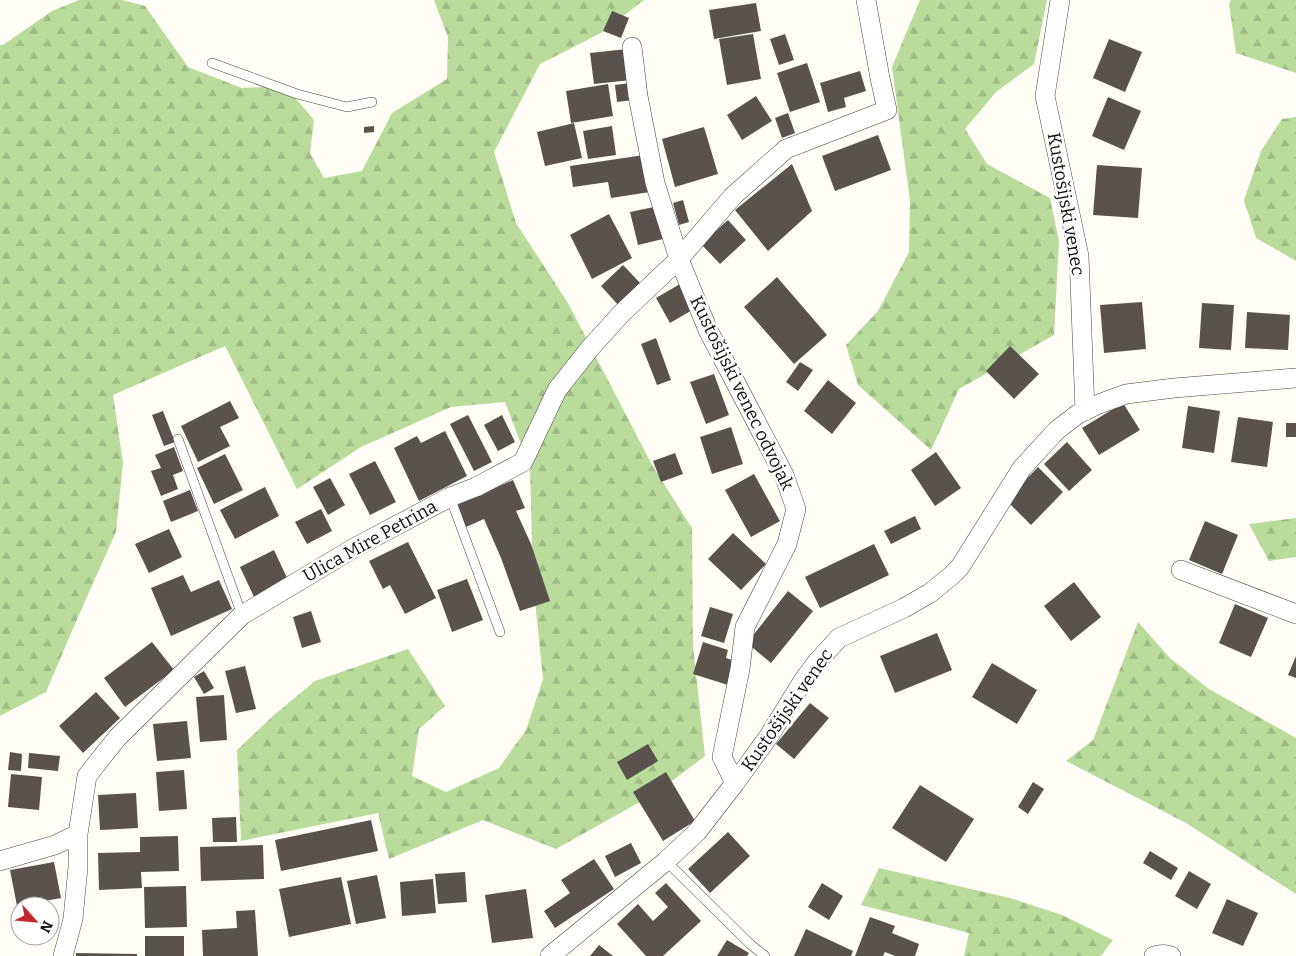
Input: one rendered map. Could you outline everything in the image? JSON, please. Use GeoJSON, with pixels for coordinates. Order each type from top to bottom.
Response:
{"type":"FeatureCollection","features":[{"type":"Feature","properties":{"kind":"street"},"geometry":{"type":"LineString","coordinates":[[679,259],[733,196],[786,149],[887,110],[866,0]]}},
{"type":"Feature","properties":{"kind":"street","name":"Kustošijski venec"},"geometry":{"type":"LineString","coordinates":[[1060,0],[1045,96],[1079,256],[1085,411]]}},
{"type":"Feature","properties":{"kind":"street","name":"Kustošijski venec odvojak"},"geometry":{"type":"LineString","coordinates":[[632,47],[638,96],[655,183],[679,259],[708,330],[784,475],[796,509],[786,544],[745,627],[740,669],[722,756],[735,783]]}},
{"type":"Feature","properties":{"kind":"street","name":"Ulica Mire Petrina"},"geometry":{"type":"LineString","coordinates":[[63,956],[73,919],[78,867],[78,834],[86,776],[117,738],[242,615],[354,548],[450,497],[476,487],[523,462],[557,390],[591,347],[622,313],[679,259]]}},
{"type":"Feature","properties":{"kind":"street","name":"Kustošijski venec"},"geometry":{"type":"LineString","coordinates":[[550,956],[666,861],[697,832],[769,736],[803,681],[839,638],[904,608],[930,593],[960,567],[1022,468],[1057,430],[1078,414],[1126,394],[1296,378]]}},
{"type":"Feature","properties":{"kind":"street"},"geometry":{"type":"LineString","coordinates":[[1180,570],[1296,614]]}},
{"type":"Feature","properties":{"kind":"street"},"geometry":{"type":"LineString","coordinates":[[0,861],[55,845],[78,834]]}},
{"type":"Feature","properties":{"kind":"street"},"geometry":{"type":"LineString","coordinates":[[1154,956],[1171,956]]}},
{"type":"Feature","properties":{"kind":"lane"},"geometry":{"type":"LineString","coordinates":[[212,63],[297,94],[347,107],[372,102]]}},
{"type":"Feature","properties":{"kind":"lane"},"geometry":{"type":"LineString","coordinates":[[178,439],[242,615]]}},
{"type":"Feature","properties":{"kind":"lane"},"geometry":{"type":"LineString","coordinates":[[450,497],[500,632]]}},
{"type":"Feature","properties":{"kind":"lane"},"geometry":{"type":"LineString","coordinates":[[666,861],[750,944],[765,956]]}},
{"type":"Feature","properties":{"kind":"green space"},"geometry":{"type":"Polygon","coordinates":[[[79,0],[122,0],[145,6],[188,67],[242,88],[285,86],[314,120],[310,153],[324,178],[362,171],[392,113],[447,79],[448,37],[434,0],[644,0],[601,33],[540,64],[494,152],[516,223],[568,303],[652,465],[692,528],[693,646],[705,756],[656,793],[556,849],[483,820],[389,859],[378,813],[241,841],[237,750],[273,716],[315,681],[408,649],[445,706],[419,729],[412,776],[446,792],[499,768],[526,730],[543,679],[533,581],[530,468],[505,402],[451,407],[361,447],[297,489],[225,346],[113,395],[123,463],[116,532],[46,692],[0,716],[0,45],[3,45],[52,11],[79,0]]]}},
{"type":"Feature","properties":{"kind":"green space"},"geometry":{"type":"Polygon","coordinates":[[[920,0],[1047,0],[1034,64],[996,92],[965,129],[987,164],[1050,198],[1059,241],[1054,335],[959,389],[931,450],[858,385],[846,345],[878,311],[909,252],[910,201],[892,67],[920,0]]]}},
{"type":"Feature","properties":{"kind":"green space"},"geometry":{"type":"Polygon","coordinates":[[[1231,0],[1296,0],[1296,73],[1236,53],[1229,4],[1231,0]]]}},
{"type":"Feature","properties":{"kind":"green space"},"geometry":{"type":"Polygon","coordinates":[[[1296,117],[1296,261],[1256,238],[1244,200],[1261,151],[1282,119],[1296,117]]]}},
{"type":"Feature","properties":{"kind":"green space"},"geometry":{"type":"Polygon","coordinates":[[[1296,518],[1296,557],[1269,561],[1249,524],[1296,518]]]}},
{"type":"Feature","properties":{"kind":"green space"},"geometry":{"type":"Polygon","coordinates":[[[1138,622],[1170,658],[1209,689],[1296,738],[1296,894],[1186,823],[1066,761],[1093,740],[1138,622]]]}},
{"type":"Feature","properties":{"kind":"green space"},"geometry":{"type":"Polygon","coordinates":[[[879,868],[1010,898],[1062,915],[1113,940],[1101,956],[964,956],[969,933],[861,905],[879,868]]]}},
{"type":"Feature","properties":{"kind":"building"},"geometry":{"type":"Polygon","coordinates":[[[756,3],[761,31],[714,39],[709,10],[756,3]]]}},
{"type":"Feature","properties":{"kind":"building"},"geometry":{"type":"Polygon","coordinates":[[[612,11],[629,18],[621,38],[603,31],[612,11]]]}},
{"type":"Feature","properties":{"kind":"building"},"geometry":{"type":"Polygon","coordinates":[[[753,34],[761,79],[727,85],[719,39],[753,34]]]}},
{"type":"Feature","properties":{"kind":"building"},"geometry":{"type":"Polygon","coordinates":[[[785,34],[794,60],[779,65],[770,39],[785,34]]]}},
{"type":"Feature","properties":{"kind":"building"},"geometry":{"type":"Polygon","coordinates":[[[1109,39],[1142,52],[1125,92],[1093,78],[1109,39]]]}},
{"type":"Feature","properties":{"kind":"building"},"geometry":{"type":"Polygon","coordinates":[[[627,49],[631,80],[594,84],[590,53],[627,49]]]}},
{"type":"Feature","properties":{"kind":"building"},"geometry":{"type":"Polygon","coordinates":[[[807,63],[820,102],[790,112],[777,73],[807,63]]]}},
{"type":"Feature","properties":{"kind":"building"},"geometry":{"type":"Polygon","coordinates":[[[860,71],[866,91],[844,98],[846,107],[828,112],[820,83],[860,71]]]}},
{"type":"Feature","properties":{"kind":"building"},"geometry":{"type":"Polygon","coordinates":[[[630,83],[633,100],[617,102],[615,85],[630,83]]]}},
{"type":"Feature","properties":{"kind":"building"},"geometry":{"type":"Polygon","coordinates":[[[608,84],[613,116],[571,123],[566,91],[608,84]]]}},
{"type":"Feature","properties":{"kind":"building"},"geometry":{"type":"Polygon","coordinates":[[[756,96],[772,121],[742,140],[727,115],[756,96]]]}},
{"type":"Feature","properties":{"kind":"building"},"geometry":{"type":"Polygon","coordinates":[[[1108,97],[1141,111],[1124,150],[1092,136],[1108,97]]]}},
{"type":"Feature","properties":{"kind":"building"},"geometry":{"type":"Polygon","coordinates":[[[788,113],[795,133],[782,138],[775,118],[788,113]]]}},
{"type":"Feature","properties":{"kind":"building"},"geometry":{"type":"Polygon","coordinates":[[[574,123],[582,158],[545,166],[537,132],[574,123]]]}},
{"type":"Feature","properties":{"kind":"building"},"geometry":{"type":"Polygon","coordinates":[[[374,126],[374,132],[364,133],[364,127],[374,126]]]}},
{"type":"Feature","properties":{"kind":"building"},"geometry":{"type":"Polygon","coordinates":[[[612,126],[616,155],[588,159],[583,131],[612,126]]]}},
{"type":"Feature","properties":{"kind":"building"},"geometry":{"type":"Polygon","coordinates":[[[704,127],[718,174],[675,187],[662,139],[704,127]]]}},
{"type":"Feature","properties":{"kind":"building"},"geometry":{"type":"Polygon","coordinates":[[[878,135],[891,170],[835,191],[822,156],[878,135]]]}},
{"type":"Feature","properties":{"kind":"building"},"geometry":{"type":"Polygon","coordinates":[[[644,155],[650,192],[611,198],[608,182],[573,187],[570,166],[644,155]]]}},
{"type":"Feature","properties":{"kind":"building"},"geometry":{"type":"Polygon","coordinates":[[[792,164],[812,211],[768,251],[735,210],[792,164]]]}},
{"type":"Feature","properties":{"kind":"building"},"geometry":{"type":"Polygon","coordinates":[[[1097,165],[1142,168],[1138,218],[1093,215],[1097,165]]]}},
{"type":"Feature","properties":{"kind":"building"},"geometry":{"type":"Polygon","coordinates":[[[683,200],[689,222],[679,225],[673,203],[683,200]]]}},
{"type":"Feature","properties":{"kind":"building"},"geometry":{"type":"Polygon","coordinates":[[[659,206],[667,238],[638,245],[630,212],[659,206]]]}},
{"type":"Feature","properties":{"kind":"building"},"geometry":{"type":"Polygon","coordinates":[[[609,214],[632,258],[592,279],[570,235],[609,214]]]}},
{"type":"Feature","properties":{"kind":"building"},"geometry":{"type":"Polygon","coordinates":[[[728,220],[746,240],[720,264],[701,244],[728,220]]]}},
{"type":"Feature","properties":{"kind":"building"},"geometry":{"type":"Polygon","coordinates":[[[623,265],[642,285],[619,306],[601,286],[623,265]]]}},
{"type":"Feature","properties":{"kind":"building"},"geometry":{"type":"Polygon","coordinates":[[[777,277],[827,335],[794,364],[744,307],[777,277]]]}},
{"type":"Feature","properties":{"kind":"building"},"geometry":{"type":"Polygon","coordinates":[[[680,284],[694,309],[670,323],[656,298],[680,284]]]}},
{"type":"Feature","properties":{"kind":"building"},"geometry":{"type":"Polygon","coordinates":[[[1142,302],[1146,349],[1104,353],[1100,305],[1142,302]]]}},
{"type":"Feature","properties":{"kind":"building"},"geometry":{"type":"Polygon","coordinates":[[[1202,303],[1234,305],[1231,350],[1199,348],[1202,303]]]}},
{"type":"Feature","properties":{"kind":"building"},"geometry":{"type":"Polygon","coordinates":[[[1247,312],[1290,315],[1288,350],[1245,348],[1247,312]]]}},
{"type":"Feature","properties":{"kind":"building"},"geometry":{"type":"Polygon","coordinates":[[[656,338],[671,380],[657,385],[641,344],[656,338]]]}},
{"type":"Feature","properties":{"kind":"building"},"geometry":{"type":"Polygon","coordinates":[[[1010,346],[1039,374],[1014,399],[986,371],[1010,346]]]}},
{"type":"Feature","properties":{"kind":"building"},"geometry":{"type":"Polygon","coordinates":[[[800,362],[813,370],[798,391],[786,382],[800,362]]]}},
{"type":"Feature","properties":{"kind":"building"},"geometry":{"type":"Polygon","coordinates":[[[714,374],[729,415],[706,424],[690,382],[714,374]]]}},
{"type":"Feature","properties":{"kind":"building"},"geometry":{"type":"Polygon","coordinates":[[[828,380],[856,403],[832,434],[804,411],[828,380]]]}},
{"type":"Feature","properties":{"kind":"building"},"geometry":{"type":"Polygon","coordinates":[[[230,401],[239,418],[220,427],[230,446],[198,462],[181,426],[230,401]]]}},
{"type":"Feature","properties":{"kind":"building"},"geometry":{"type":"Polygon","coordinates":[[[1123,403],[1140,430],[1099,455],[1082,428],[1123,403]]]}},
{"type":"Feature","properties":{"kind":"building"},"geometry":{"type":"Polygon","coordinates":[[[1188,406],[1220,411],[1214,453],[1182,448],[1188,406]]]}},
{"type":"Feature","properties":{"kind":"building"},"geometry":{"type":"Polygon","coordinates":[[[163,411],[175,442],[164,446],[152,415],[163,411]]]}},
{"type":"Feature","properties":{"kind":"building"},"geometry":{"type":"Polygon","coordinates":[[[468,415],[492,462],[474,471],[450,424],[468,415]]]}},
{"type":"Feature","properties":{"kind":"building"},"geometry":{"type":"Polygon","coordinates":[[[502,415],[515,442],[498,451],[484,425],[502,415]]]}},
{"type":"Feature","properties":{"kind":"building"},"geometry":{"type":"Polygon","coordinates":[[[1238,417],[1273,422],[1267,467],[1231,462],[1238,417]]]}},
{"type":"Feature","properties":{"kind":"building"},"geometry":{"type":"Polygon","coordinates":[[[1286,423],[1296,423],[1296,437],[1286,437],[1286,423]]]}},
{"type":"Feature","properties":{"kind":"building"},"geometry":{"type":"Polygon","coordinates":[[[731,427],[743,464],[712,474],[700,437],[731,427]]]}},
{"type":"Feature","properties":{"kind":"building"},"geometry":{"type":"Polygon","coordinates":[[[445,431],[467,476],[419,501],[394,448],[417,436],[421,443],[445,431]]]}},
{"type":"Feature","properties":{"kind":"building"},"geometry":{"type":"Polygon","coordinates":[[[1067,442],[1092,470],[1069,491],[1044,464],[1067,442]]]}},
{"type":"Feature","properties":{"kind":"building"},"geometry":{"type":"Polygon","coordinates":[[[174,447],[183,471],[173,475],[178,489],[161,496],[151,471],[161,468],[155,455],[174,447]]]}},
{"type":"Feature","properties":{"kind":"building"},"geometry":{"type":"Polygon","coordinates":[[[936,452],[961,488],[935,506],[911,470],[936,452]]]}},
{"type":"Feature","properties":{"kind":"building"},"geometry":{"type":"Polygon","coordinates":[[[675,453],[683,474],[661,482],[653,461],[675,453]]]}},
{"type":"Feature","properties":{"kind":"building"},"geometry":{"type":"Polygon","coordinates":[[[225,454],[243,490],[214,504],[197,468],[225,454]]]}},
{"type":"Feature","properties":{"kind":"building"},"geometry":{"type":"Polygon","coordinates":[[[375,461],[396,502],[370,515],[349,474],[375,461]]]}},
{"type":"Feature","properties":{"kind":"building"},"geometry":{"type":"Polygon","coordinates":[[[1038,467],[1063,492],[1031,525],[1006,500],[1038,467]]]}},
{"type":"Feature","properties":{"kind":"building"},"geometry":{"type":"Polygon","coordinates":[[[754,474],[780,521],[751,537],[725,490],[754,474]]]}},
{"type":"Feature","properties":{"kind":"building"},"geometry":{"type":"Polygon","coordinates":[[[330,478],[345,505],[328,515],[313,487],[330,478]]]}},
{"type":"Feature","properties":{"kind":"building"},"geometry":{"type":"Polygon","coordinates":[[[513,480],[525,508],[516,511],[531,544],[550,601],[520,611],[501,558],[484,519],[466,527],[457,505],[513,480]]]}},
{"type":"Feature","properties":{"kind":"building"},"geometry":{"type":"Polygon","coordinates":[[[265,487],[279,516],[235,539],[220,510],[265,487]]]}},
{"type":"Feature","properties":{"kind":"building"},"geometry":{"type":"Polygon","coordinates":[[[190,490],[198,511],[171,522],[163,501],[190,490]]]}},
{"type":"Feature","properties":{"kind":"building"},"geometry":{"type":"Polygon","coordinates":[[[321,509],[332,531],[307,544],[295,522],[321,509]]]}},
{"type":"Feature","properties":{"kind":"building"},"geometry":{"type":"Polygon","coordinates":[[[915,516],[921,529],[891,544],[884,531],[915,516]]]}},
{"type":"Feature","properties":{"kind":"building"},"geometry":{"type":"Polygon","coordinates":[[[1205,521],[1238,535],[1222,574],[1189,560],[1205,521]]]}},
{"type":"Feature","properties":{"kind":"building"},"geometry":{"type":"Polygon","coordinates":[[[169,529],[182,557],[149,573],[135,544],[169,529]]]}},
{"type":"Feature","properties":{"kind":"building"},"geometry":{"type":"Polygon","coordinates":[[[733,533],[766,564],[741,590],[708,559],[733,533]]]}},
{"type":"Feature","properties":{"kind":"building"},"geometry":{"type":"Polygon","coordinates":[[[408,542],[436,598],[405,614],[390,585],[383,589],[369,561],[408,542]]]}},
{"type":"Feature","properties":{"kind":"building"},"geometry":{"type":"Polygon","coordinates":[[[874,544],[889,575],[820,608],[805,577],[874,544]]]}},
{"type":"Feature","properties":{"kind":"building"},"geometry":{"type":"Polygon","coordinates":[[[274,550],[288,580],[254,597],[240,567],[274,550]]]}},
{"type":"Feature","properties":{"kind":"building"},"geometry":{"type":"Polygon","coordinates":[[[183,575],[191,592],[219,580],[232,609],[171,636],[151,588],[183,575]]]}},
{"type":"Feature","properties":{"kind":"building"},"geometry":{"type":"Polygon","coordinates":[[[467,579],[483,620],[452,632],[437,590],[467,579]]]}},
{"type":"Feature","properties":{"kind":"building"},"geometry":{"type":"Polygon","coordinates":[[[1074,582],[1101,617],[1071,641],[1044,606],[1074,582]]]}},
{"type":"Feature","properties":{"kind":"building"},"geometry":{"type":"Polygon","coordinates":[[[788,591],[813,611],[771,663],[747,643],[788,591]]]}},
{"type":"Feature","properties":{"kind":"building"},"geometry":{"type":"Polygon","coordinates":[[[1235,604],[1268,618],[1251,657],[1219,643],[1235,604]]]}},
{"type":"Feature","properties":{"kind":"building"},"geometry":{"type":"Polygon","coordinates":[[[710,607],[733,614],[724,643],[701,636],[710,607]]]}},
{"type":"Feature","properties":{"kind":"building"},"geometry":{"type":"Polygon","coordinates":[[[311,611],[321,642],[302,648],[293,617],[311,611]]]}},
{"type":"Feature","properties":{"kind":"building"},"geometry":{"type":"Polygon","coordinates":[[[937,633],[952,670],[895,693],[880,656],[937,633]]]}},
{"type":"Feature","properties":{"kind":"building"},"geometry":{"type":"Polygon","coordinates":[[[152,642],[174,670],[125,707],[104,678],[152,642]]]}},
{"type":"Feature","properties":{"kind":"building"},"geometry":{"type":"Polygon","coordinates":[[[703,642],[728,650],[726,658],[735,661],[728,685],[693,674],[703,642]]]}},
{"type":"Feature","properties":{"kind":"building"},"geometry":{"type":"Polygon","coordinates":[[[1296,656],[1296,678],[1288,675],[1296,656]]]}},
{"type":"Feature","properties":{"kind":"building"},"geometry":{"type":"Polygon","coordinates":[[[992,663],[1037,690],[1017,724],[972,697],[992,663]]]}},
{"type":"Feature","properties":{"kind":"building"},"geometry":{"type":"Polygon","coordinates":[[[245,666],[256,709],[236,713],[225,671],[245,666]]]}},
{"type":"Feature","properties":{"kind":"building"},"geometry":{"type":"Polygon","coordinates":[[[204,671],[214,688],[204,694],[194,677],[204,671]]]}},
{"type":"Feature","properties":{"kind":"building"},"geometry":{"type":"Polygon","coordinates":[[[96,692],[120,718],[83,753],[59,726],[96,692]]]}},
{"type":"Feature","properties":{"kind":"building"},"geometry":{"type":"Polygon","coordinates":[[[224,695],[227,740],[200,742],[196,697],[224,695]]]}},
{"type":"Feature","properties":{"kind":"building"},"geometry":{"type":"Polygon","coordinates":[[[810,703],[829,718],[794,759],[776,744],[810,703]]]}},
{"type":"Feature","properties":{"kind":"building"},"geometry":{"type":"Polygon","coordinates":[[[187,721],[191,758],[157,761],[153,724],[187,721]]]}},
{"type":"Feature","properties":{"kind":"building"},"geometry":{"type":"Polygon","coordinates":[[[648,744],[658,761],[627,780],[617,762],[648,744]]]}},
{"type":"Feature","properties":{"kind":"building"},"geometry":{"type":"Polygon","coordinates":[[[10,752],[22,754],[21,771],[8,770],[10,752]]]}},
{"type":"Feature","properties":{"kind":"building"},"geometry":{"type":"Polygon","coordinates":[[[29,753],[60,756],[58,771],[28,768],[29,753]]]}},
{"type":"Feature","properties":{"kind":"building"},"geometry":{"type":"Polygon","coordinates":[[[184,770],[187,809],[159,811],[156,772],[184,770]]]}},
{"type":"Feature","properties":{"kind":"building"},"geometry":{"type":"Polygon","coordinates":[[[666,772],[695,821],[663,841],[633,792],[666,772]]]}},
{"type":"Feature","properties":{"kind":"building"},"geometry":{"type":"Polygon","coordinates":[[[11,774],[42,777],[39,810],[8,807],[11,774]]]}},
{"type":"Feature","properties":{"kind":"building"},"geometry":{"type":"Polygon","coordinates":[[[1033,782],[1044,789],[1028,814],[1018,807],[1033,782]]]}},
{"type":"Feature","properties":{"kind":"building"},"geometry":{"type":"Polygon","coordinates":[[[920,785],[974,819],[946,862],[892,828],[920,785]]]}},
{"type":"Feature","properties":{"kind":"building"},"geometry":{"type":"Polygon","coordinates":[[[136,793],[138,828],[100,830],[98,795],[136,793]]]}},
{"type":"Feature","properties":{"kind":"building"},"geometry":{"type":"Polygon","coordinates":[[[236,817],[237,842],[213,842],[212,818],[236,817]]]}},
{"type":"Feature","properties":{"kind":"building"},"geometry":{"type":"Polygon","coordinates":[[[371,820],[378,851],[281,871],[275,840],[371,820]]]}},
{"type":"Feature","properties":{"kind":"building"},"geometry":{"type":"Polygon","coordinates":[[[728,832],[750,856],[710,893],[688,869],[728,832]]]}},
{"type":"Feature","properties":{"kind":"building"},"geometry":{"type":"Polygon","coordinates":[[[178,836],[179,871],[141,872],[142,888],[99,890],[98,853],[140,852],[140,837],[178,836]]]}},
{"type":"Feature","properties":{"kind":"building"},"geometry":{"type":"Polygon","coordinates":[[[631,843],[641,863],[615,877],[605,856],[631,843]]]}},
{"type":"Feature","properties":{"kind":"building"},"geometry":{"type":"Polygon","coordinates":[[[263,845],[264,879],[201,881],[200,847],[263,845]]]}},
{"type":"Feature","properties":{"kind":"building"},"geometry":{"type":"Polygon","coordinates":[[[1150,851],[1178,868],[1171,880],[1143,863],[1150,851]]]}},
{"type":"Feature","properties":{"kind":"building"},"geometry":{"type":"Polygon","coordinates":[[[594,859],[614,889],[555,928],[544,911],[570,893],[561,880],[594,859]]]}},
{"type":"Feature","properties":{"kind":"building"},"geometry":{"type":"Polygon","coordinates":[[[54,862],[61,898],[60,896],[15,896],[10,870],[54,862]]]}},
{"type":"Feature","properties":{"kind":"building"},"geometry":{"type":"Polygon","coordinates":[[[1189,871],[1211,884],[1197,909],[1175,896],[1189,871]]]}},
{"type":"Feature","properties":{"kind":"building"},"geometry":{"type":"Polygon","coordinates":[[[465,872],[467,902],[438,904],[435,874],[465,872]]]}},
{"type":"Feature","properties":{"kind":"building"},"geometry":{"type":"Polygon","coordinates":[[[377,875],[386,918],[356,924],[347,881],[377,875]]]}},
{"type":"Feature","properties":{"kind":"building"},"geometry":{"type":"Polygon","coordinates":[[[341,877],[351,924],[289,937],[279,889],[341,877]]]}},
{"type":"Feature","properties":{"kind":"building"},"geometry":{"type":"Polygon","coordinates":[[[433,879],[436,913],[402,916],[400,882],[433,879]]]}},
{"type":"Feature","properties":{"kind":"building"},"geometry":{"type":"Polygon","coordinates":[[[666,883],[701,921],[663,956],[646,956],[617,924],[638,904],[653,921],[668,907],[655,893],[666,883]]]}},
{"type":"Feature","properties":{"kind":"building"},"geometry":{"type":"Polygon","coordinates":[[[822,883],[843,896],[829,920],[808,907],[822,883]]]}},
{"type":"Feature","properties":{"kind":"building"},"geometry":{"type":"Polygon","coordinates":[[[186,886],[187,927],[145,928],[144,887],[186,886]]]}},
{"type":"Feature","properties":{"kind":"building"},"geometry":{"type":"Polygon","coordinates":[[[526,889],[533,938],[492,943],[485,895],[526,889]]]}},
{"type":"Feature","properties":{"kind":"building"},"geometry":{"type":"Polygon","coordinates":[[[1227,899],[1258,913],[1243,946],[1212,933],[1227,899]]]}},
{"type":"Feature","properties":{"kind":"building"},"geometry":{"type":"Polygon","coordinates":[[[255,910],[258,956],[203,956],[202,930],[237,928],[236,911],[255,910]]]}},
{"type":"Feature","properties":{"kind":"building"},"geometry":{"type":"Polygon","coordinates":[[[870,917],[895,926],[892,933],[919,944],[915,956],[895,956],[885,952],[883,956],[855,956],[870,917]]]}},
{"type":"Feature","properties":{"kind":"building"},"geometry":{"type":"Polygon","coordinates":[[[806,929],[853,951],[851,956],[794,956],[806,929]]]}},
{"type":"Feature","properties":{"kind":"building"},"geometry":{"type":"Polygon","coordinates":[[[145,936],[184,936],[184,956],[145,956],[145,936]]]}},
{"type":"Feature","properties":{"kind":"building"},"geometry":{"type":"Polygon","coordinates":[[[727,940],[749,953],[747,956],[717,956],[727,940]]]}},
{"type":"Feature","properties":{"kind":"building"},"geometry":{"type":"Polygon","coordinates":[[[599,945],[613,956],[590,956],[599,945]]]}},
{"type":"Feature","properties":{"kind":"building"},"geometry":{"type":"Polygon","coordinates":[[[76,953],[137,954],[137,956],[76,956],[76,953]]]}}]}
